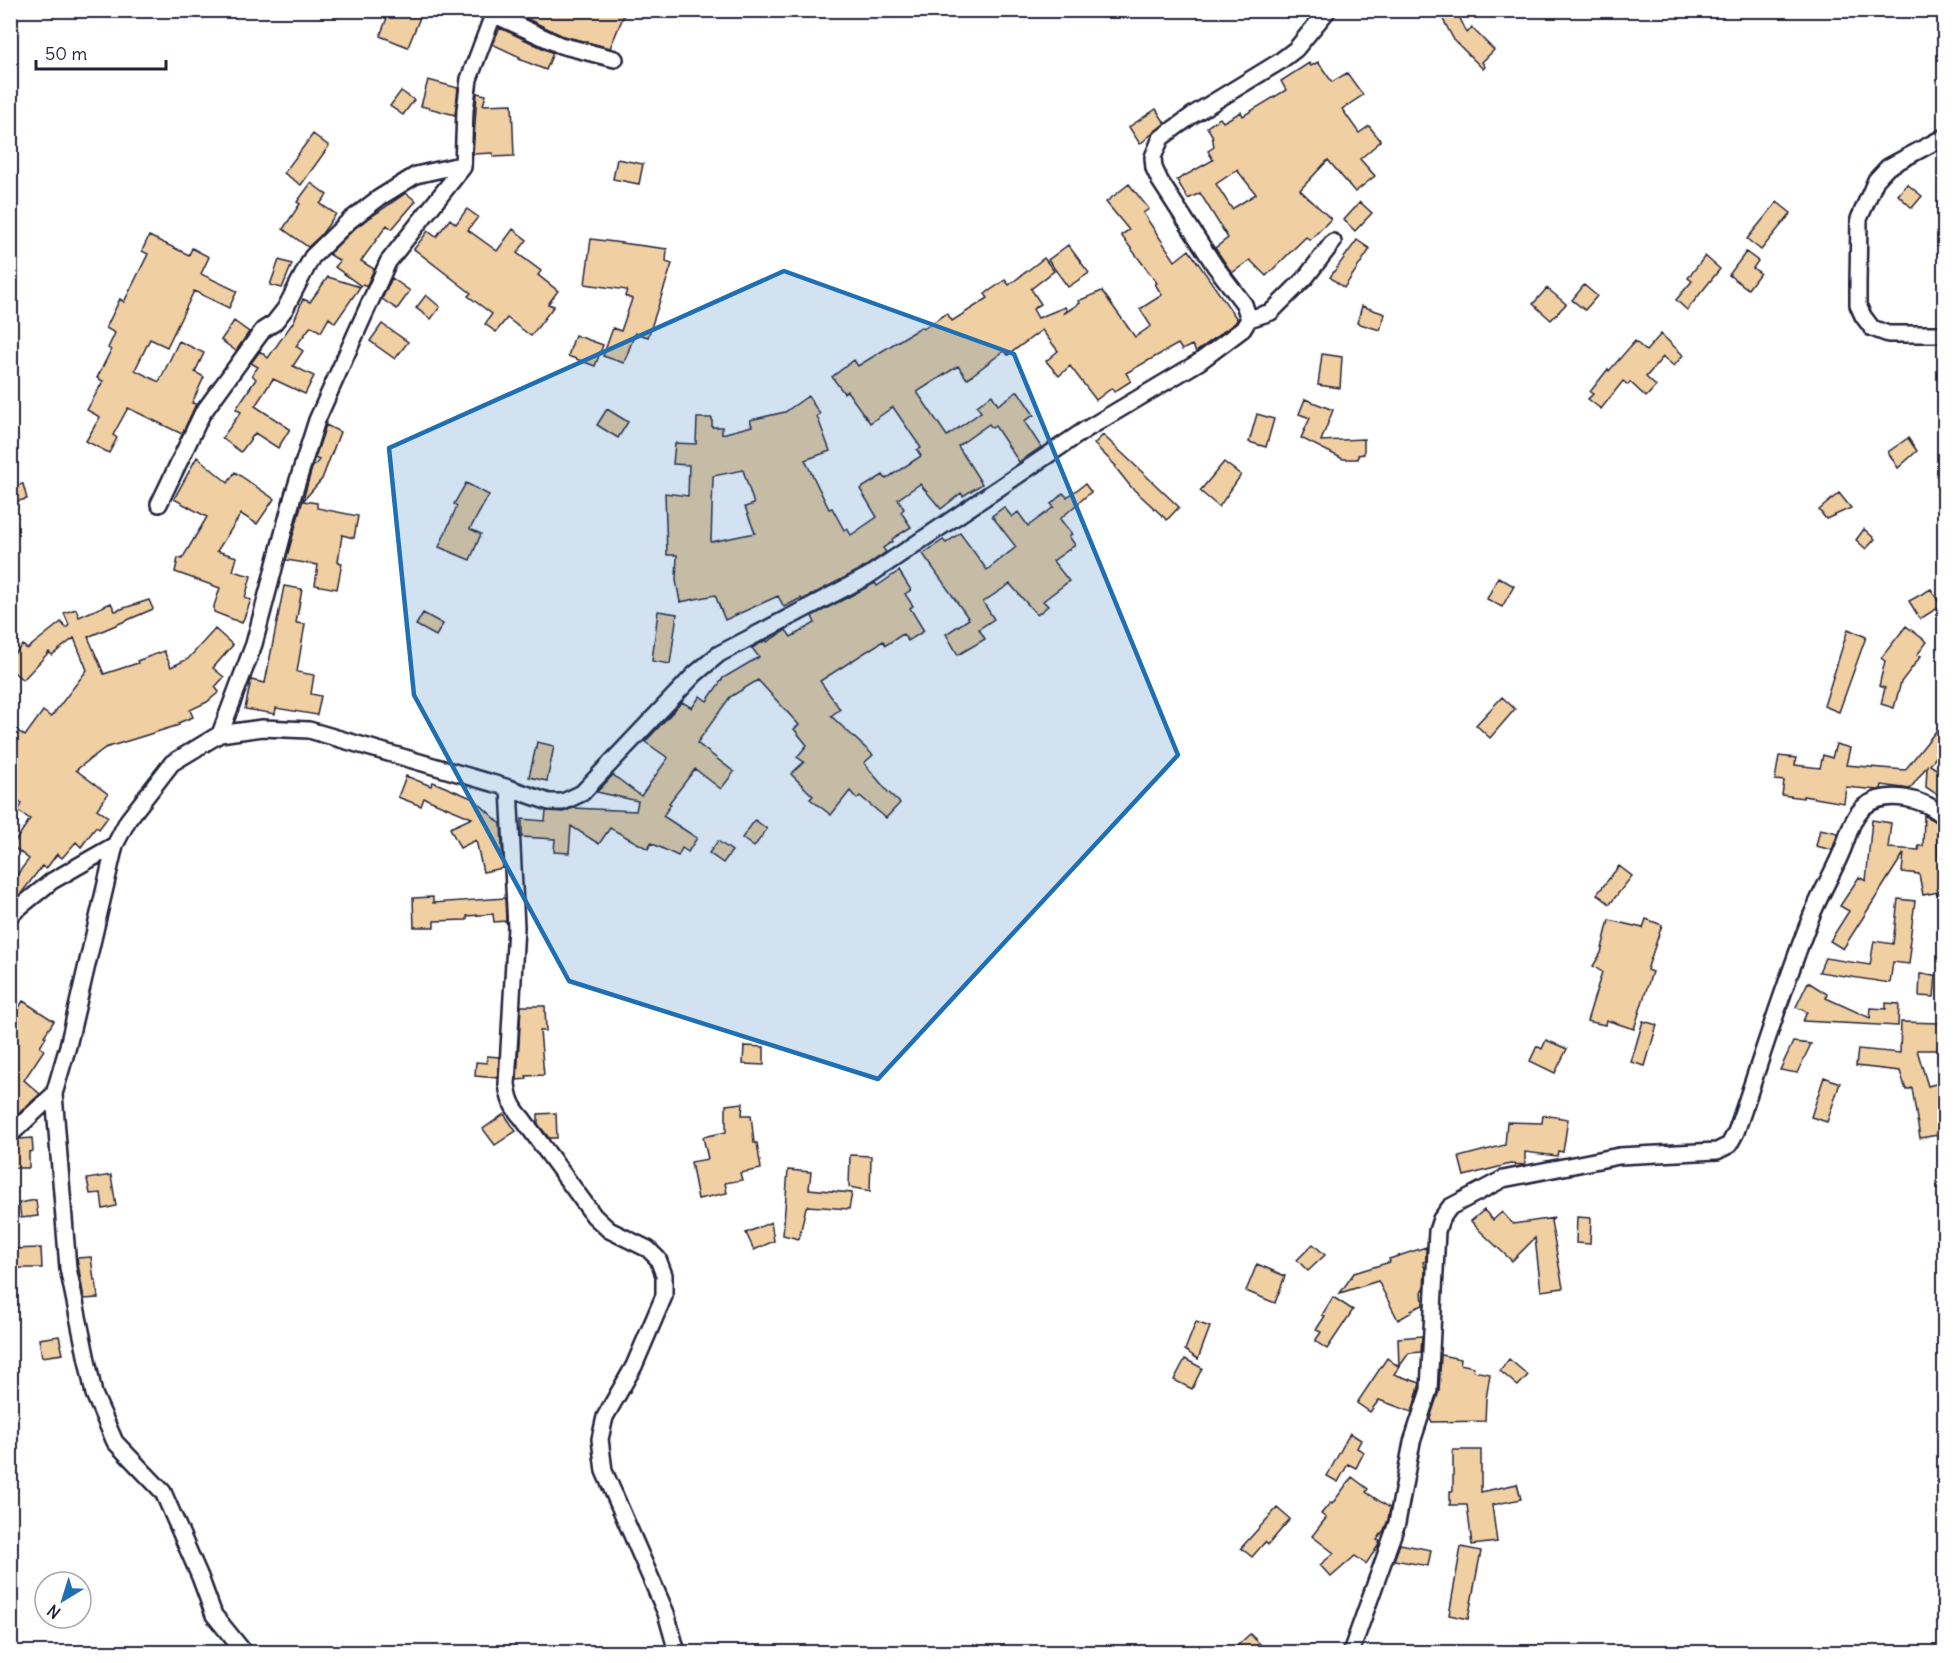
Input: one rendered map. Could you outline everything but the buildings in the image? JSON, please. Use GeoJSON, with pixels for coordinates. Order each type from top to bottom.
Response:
{"type":"FeatureCollection","features":[{"type":"Feature","properties":{"kind":"street"},"geometry":{"type":"LineString","coordinates":[[1249,319],[1244,304],[1215,266],[1160,181],[1154,168],[1153,158],[1161,138],[1194,114],[1279,62],[1296,49],[1328,10]]}},
{"type":"Feature","properties":{"kind":"street"},"geometry":{"type":"LineString","coordinates":[[220,734],[254,644],[293,496],[316,420],[388,262],[463,167],[465,110],[469,79],[495,13],[560,45],[615,59]]}},
{"type":"Feature","properties":{"kind":"street"},"geometry":{"type":"LineString","coordinates":[[1944,137],[1888,167],[1876,180],[1859,219],[1858,284],[1858,305],[1872,328],[1888,334],[1944,333]]}},
{"type":"Feature","properties":{"kind":"street"},"geometry":{"type":"LineString","coordinates":[[159,504],[202,414],[263,330],[274,323],[285,309],[312,256],[349,221],[379,198],[416,175],[460,165],[463,167]]}},
{"type":"Feature","properties":{"kind":"street"},"geometry":{"type":"LineString","coordinates":[[244,1653],[214,1615],[163,1492],[115,1442],[94,1394],[68,1268],[54,1095],[68,1046],[115,845],[128,820],[172,763],[220,734],[262,728],[309,730],[509,788],[549,802],[563,802],[582,793],[695,674],[719,654],[868,576],[1085,430],[1200,362],[1243,329],[1249,319],[1271,312],[1306,278],[1333,242]]}},
{"type":"Feature","properties":{"kind":"street"},"geometry":{"type":"LineString","coordinates":[[509,788],[516,927],[507,1084],[509,1099],[513,1108],[594,1216],[609,1230],[648,1249],[657,1258],[664,1275],[664,1296],[634,1366],[605,1417],[600,1439],[604,1471],[666,1613],[677,1653]]}},
{"type":"Feature","properties":{"kind":"street"},"geometry":{"type":"LineString","coordinates":[[1351,1653],[1397,1522],[1412,1442],[1429,1390],[1437,1231],[1441,1219],[1450,1207],[1503,1179],[1619,1156],[1717,1151],[1729,1144],[1740,1121],[1812,916],[1843,850],[1850,829],[1862,808],[1876,800],[1891,797],[1908,799],[1935,808],[1944,816]]}},
{"type":"Feature","properties":{"kind":"street"},"geometry":{"type":"LineString","coordinates":[[10,915],[52,881],[115,845]]}},
{"type":"Feature","properties":{"kind":"street"},"geometry":{"type":"LineString","coordinates":[[10,1135],[54,1095]]}},
{"type":"Feature","properties":{"kind":"highlighted area"},"geometry":{"type":"Polygon","coordinates":[[[784,271],[1014,354],[1178,755],[878,1079],[569,981],[414,695],[389,448],[784,271]]]}}]}
